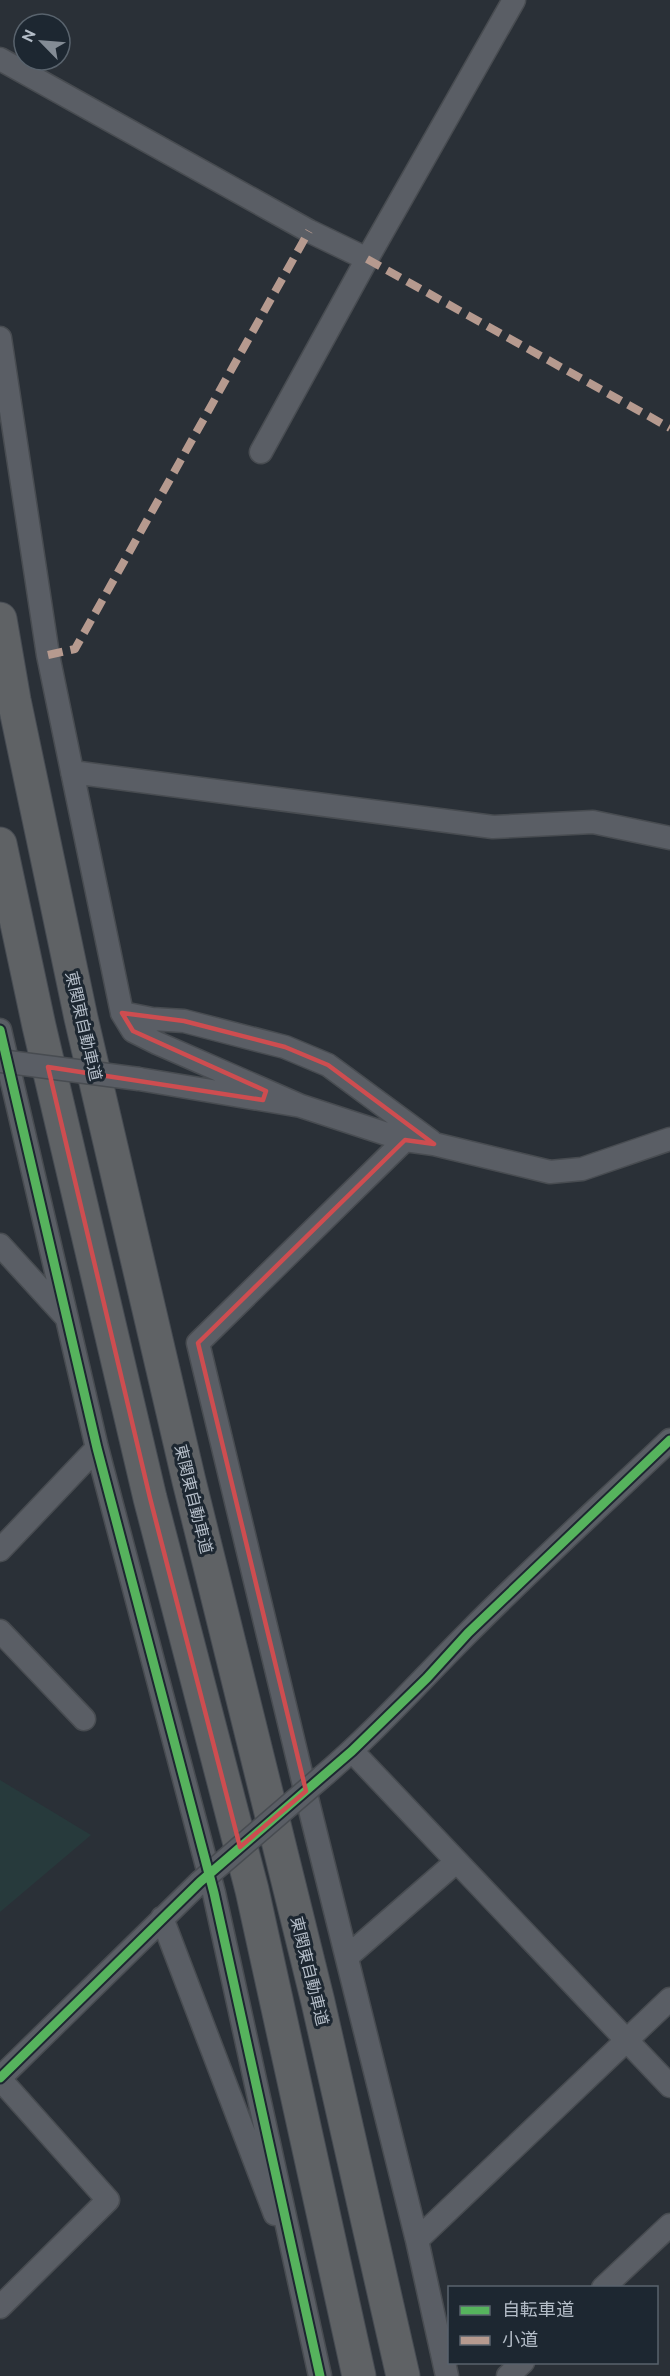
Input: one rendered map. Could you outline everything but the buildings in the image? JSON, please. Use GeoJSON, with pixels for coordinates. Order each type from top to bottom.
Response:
{"type":"FeatureCollection","features":[{"type":"Feature","properties":{"kind":"highway","name":"東関東自動車道"},"geometry":{"type":"LineString","coordinates":[[0,619],[14,700],[81,1018],[189,1481],[321,2013],[403,2376]]}},
{"type":"Feature","properties":{"kind":"highway"},"geometry":{"type":"LineString","coordinates":[[0,844],[39,1026],[150,1498],[252,1890],[359,2376]]}},
{"type":"Feature","properties":{"kind":"street"},"geometry":{"type":"LineString","coordinates":[[261,452],[514,0]]}},
{"type":"Feature","properties":{"kind":"street"},"geometry":{"type":"LineString","coordinates":[[0,59],[309,231],[367,259]]}},
{"type":"Feature","properties":{"kind":"street"},"geometry":{"type":"LineString","coordinates":[[0,338],[46,644],[122,1012],[133,1031],[301,1106],[405,1140],[435,1144],[550,1172],[582,1168],[670,1138]]}},
{"type":"Feature","properties":{"kind":"street"},"geometry":{"type":"LineString","coordinates":[[72,772],[492,828],[593,822],[670,838]]}},
{"type":"Feature","properties":{"kind":"street"},"geometry":{"type":"LineString","coordinates":[[122,1012],[152,1019],[183,1021],[285,1047],[328,1065],[435,1144]]}},
{"type":"Feature","properties":{"kind":"street"},"geometry":{"type":"LineString","coordinates":[[0,1030],[97,1448],[214,1893],[292,2238],[320,2376]]}},
{"type":"Feature","properties":{"kind":"street"},"geometry":{"type":"LineString","coordinates":[[0,1061],[139,1079],[301,1106]]}},
{"type":"Feature","properties":{"kind":"street"},"geometry":{"type":"LineString","coordinates":[[405,1140],[198,1343],[417,2240],[447,2376]]}},
{"type":"Feature","properties":{"kind":"street"},"geometry":{"type":"LineString","coordinates":[[0,1245],[67,1318]]}},
{"type":"Feature","properties":{"kind":"street"},"geometry":{"type":"LineString","coordinates":[[0,2307],[108,2200],[0,2079],[200,1881],[352,1751],[428,1677],[468,1633],[670,1440]]}},
{"type":"Feature","properties":{"kind":"street"},"geometry":{"type":"LineString","coordinates":[[0,1550],[97,1448]]}},
{"type":"Feature","properties":{"kind":"street"},"geometry":{"type":"LineString","coordinates":[[0,1631],[84,1719]]}},
{"type":"Feature","properties":{"kind":"street"},"geometry":{"type":"LineString","coordinates":[[352,1751],[670,2086]]}},
{"type":"Feature","properties":{"kind":"street"},"geometry":{"type":"LineString","coordinates":[[347,1957],[456,1862]]}},
{"type":"Feature","properties":{"kind":"street"},"geometry":{"type":"LineString","coordinates":[[162,1918],[277,2220],[292,2238]]}},
{"type":"Feature","properties":{"kind":"street"},"geometry":{"type":"LineString","coordinates":[[417,2240],[670,1999]]}},
{"type":"Feature","properties":{"kind":"street"},"geometry":{"type":"LineString","coordinates":[[605,2286],[670,2225]]}},
{"type":"Feature","properties":{"kind":"street"},"geometry":{"type":"LineString","coordinates":[[508,2376],[521,2364]]}},
{"type":"Feature","properties":{"kind":"highlighted area"},"geometry":{"type":"Polygon","coordinates":[[[122,1013],[184,1021],[285,1047],[328,1065],[434,1144],[405,1140],[198,1343],[306,1791],[240,1847],[150,1498],[48,1067],[263,1100],[266,1091],[133,1031],[122,1013]]]}},
{"type":"Feature","properties":{"kind":"shaded area"},"geometry":{"type":"Polygon","coordinates":[[[0,1780],[91,1835],[0,1912],[0,1780]]]}},
{"type":"Feature","properties":{"kind":"marked path"},"geometry":{"type":"LineString","coordinates":[[48,655],[75,649],[309,231]]}},
{"type":"Feature","properties":{"kind":"marked path"},"geometry":{"type":"LineString","coordinates":[[367,259],[670,428]]}},
{"type":"Feature","properties":{"kind":"cycle path"},"geometry":{"type":"LineString","coordinates":[[0,1030],[97,1448],[214,1893],[320,2376]]}},
{"type":"Feature","properties":{"kind":"cycle path"},"geometry":{"type":"LineString","coordinates":[[0,2078],[200,1882],[352,1751],[427,1678],[468,1633],[670,1440]]}}]}
